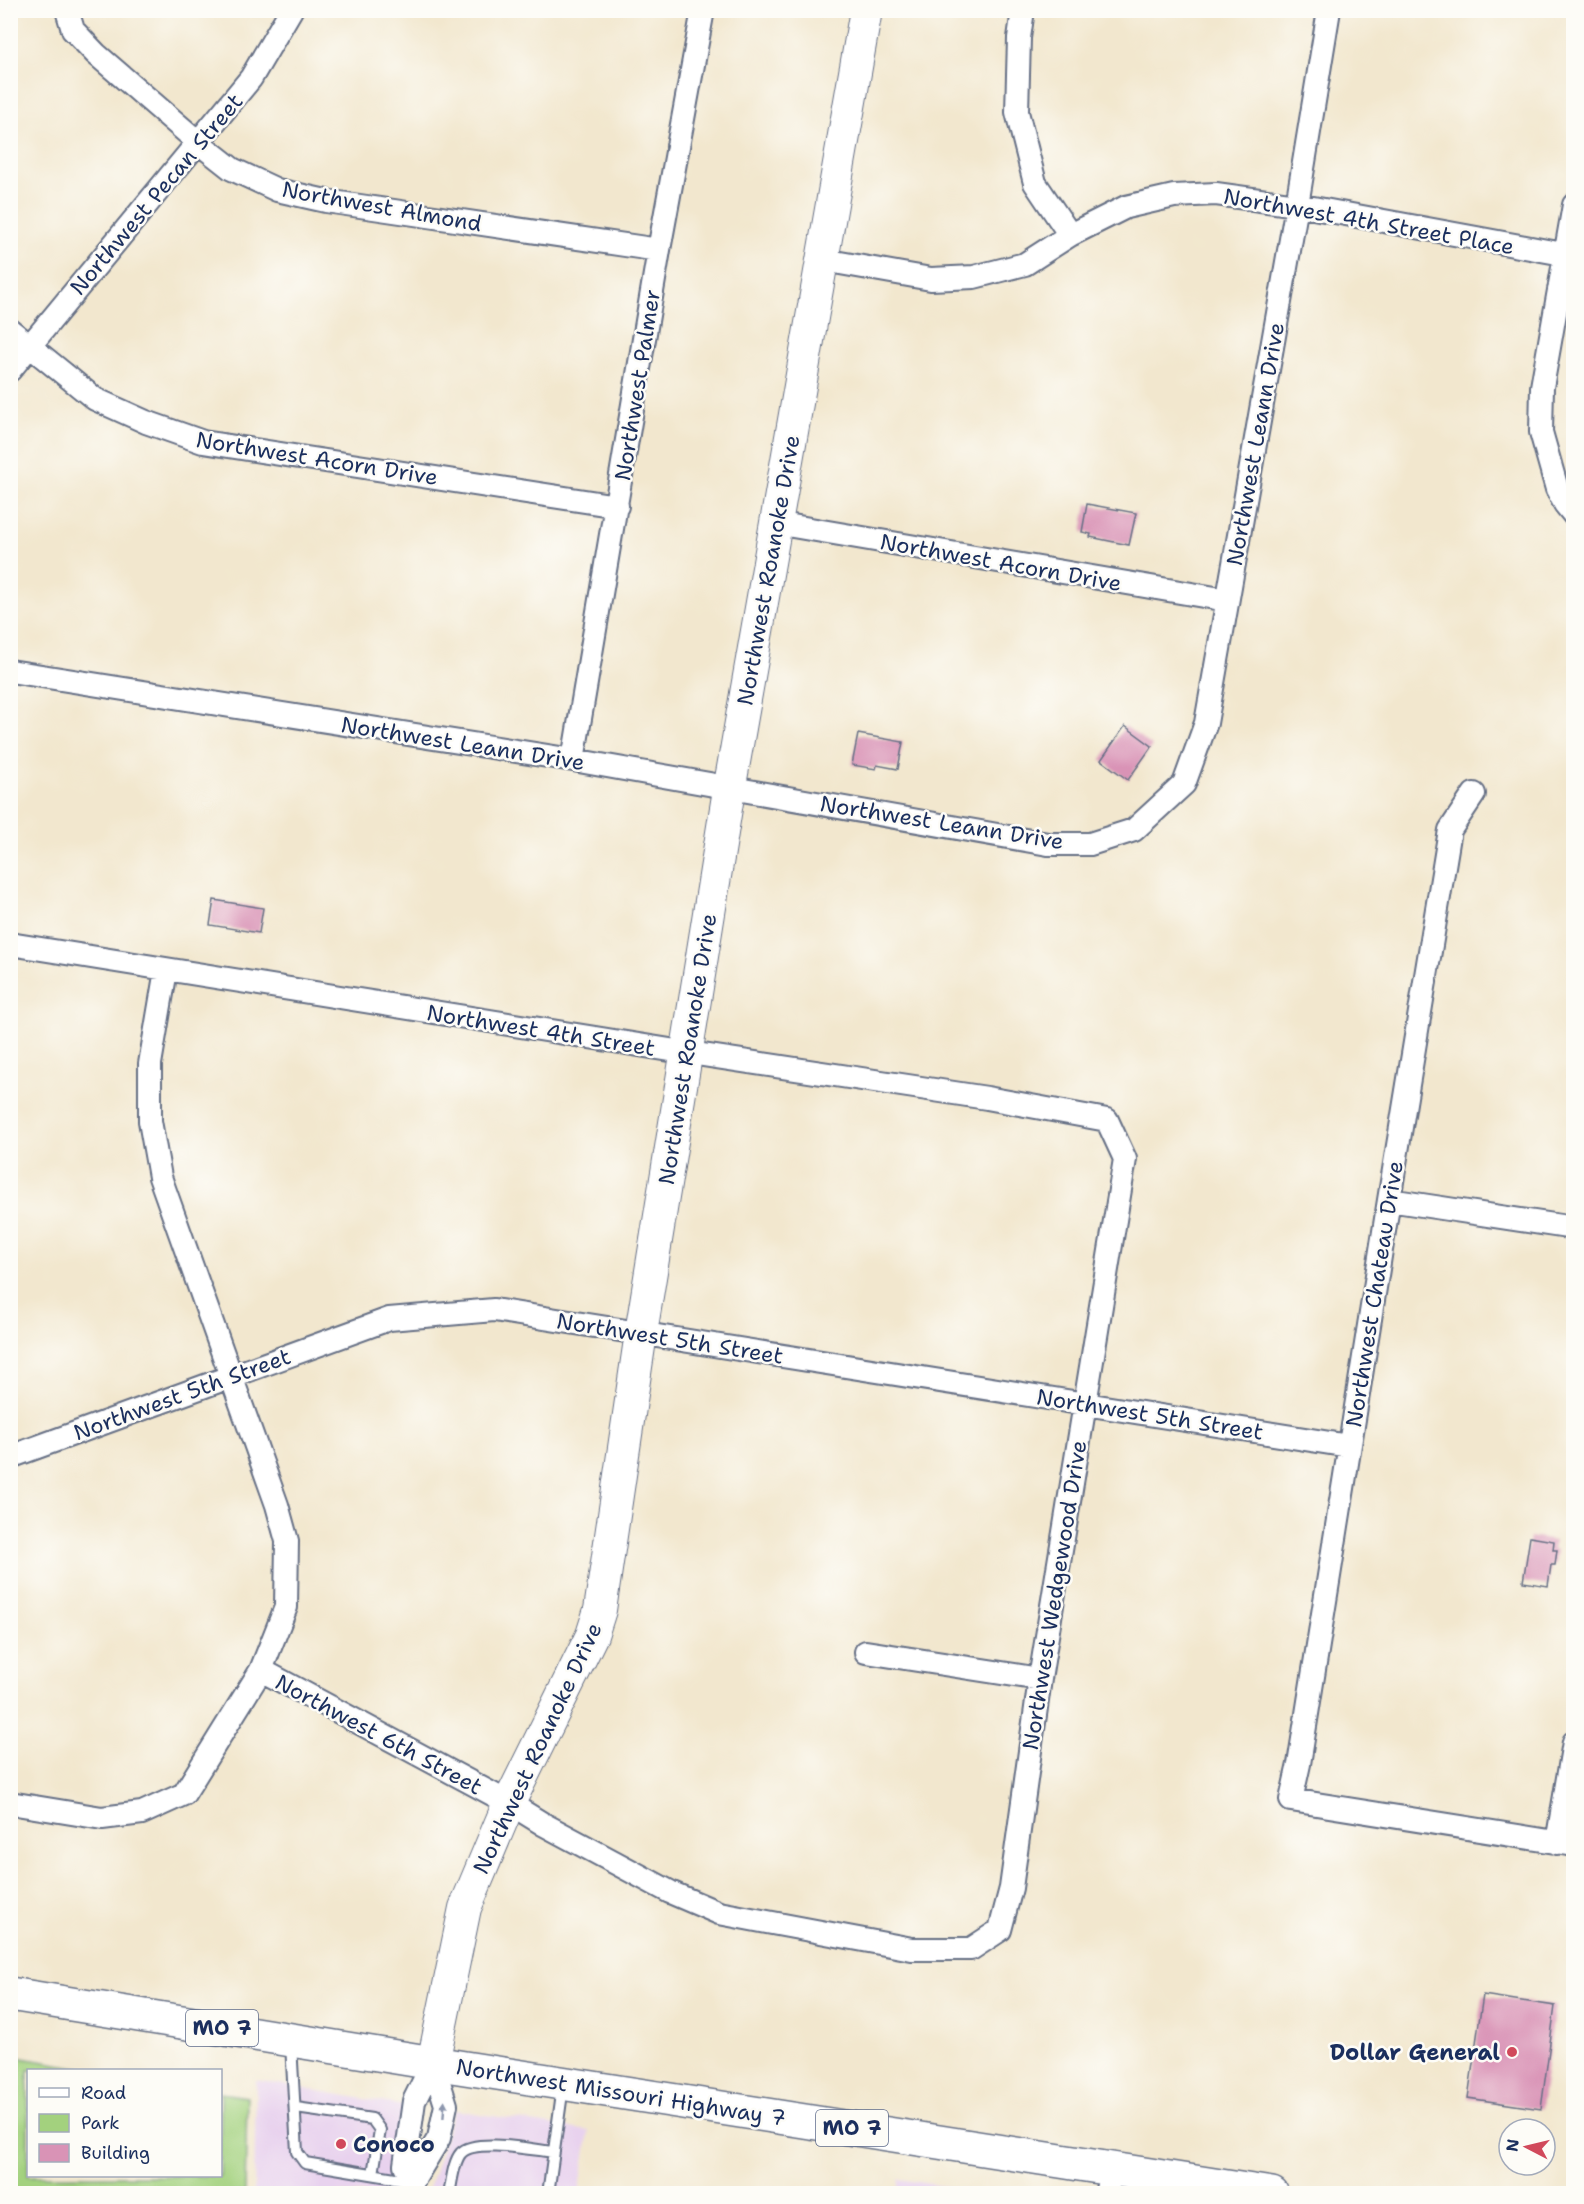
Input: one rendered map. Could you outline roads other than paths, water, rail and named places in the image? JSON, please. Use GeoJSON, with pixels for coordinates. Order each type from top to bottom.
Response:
{"type":"FeatureCollection","features":[{"type":"Feature","properties":{"kind":"main road","name":"MO 7"},"geometry":{"type":"LineString","coordinates":[[10,1994],[432,2063]]}},
{"type":"Feature","properties":{"kind":"main road","name":"Northwest Missouri Highway 7"},"geometry":{"type":"LineString","coordinates":[[432,2063],[564,2083],[1109,2181],[1272,2193]]}},
{"type":"Feature","properties":{"kind":"street","name":"Northwest Almond"},"geometry":{"type":"LineString","coordinates":[[67,10],[73,30],[96,54],[199,143],[232,169],[277,190],[326,201],[659,250]]}},
{"type":"Feature","properties":{"kind":"street","name":"Northwest Pecan Street"},"geometry":{"type":"LineString","coordinates":[[10,370],[251,78],[291,10]]}},
{"type":"Feature","properties":{"kind":"street","name":"Northwest Palmer"},"geometry":{"type":"LineString","coordinates":[[573,760],[659,250],[703,10]]}},
{"type":"Feature","properties":{"kind":"street","name":"Northwest Roanoke Drive"},"geometry":{"type":"LineString","coordinates":[[432,2063],[465,1908],[509,1803],[592,1635],[600,1610],[686,1053],[730,787],[866,10]]}},
{"type":"Feature","properties":{"kind":"street"},"geometry":{"type":"LineString","coordinates":[[1023,10],[1019,38],[1017,112],[1035,183],[1070,235]]}},
{"type":"Feature","properties":{"kind":"street","name":"Northwest Leann Drive"},"geometry":{"type":"LineString","coordinates":[[10,671],[573,760],[1048,844],[1090,844],[1134,830],[1184,784],[1206,723],[1329,10]]}},
{"type":"Feature","properties":{"kind":"street","name":"Northwest 4th Street Place"},"geometry":{"type":"LineString","coordinates":[[823,260],[932,279],[974,277],[1025,264],[1070,235],[1126,207],[1174,196],[1216,194],[1297,205],[1569,256]]}},
{"type":"Feature","properties":{"kind":"street"},"geometry":{"type":"LineString","coordinates":[[1574,205],[1569,256],[1542,387],[1541,432],[1557,489],[1574,515]]}},
{"type":"Feature","properties":{"kind":"street","name":"Northwest Acorn Drive"},"geometry":{"type":"LineString","coordinates":[[10,330],[95,399],[146,422],[203,442],[617,506]]}},
{"type":"Feature","properties":{"kind":"street","name":"Northwest Acorn Drive"},"geometry":{"type":"LineString","coordinates":[[775,523],[1227,600]]}},
{"type":"Feature","properties":{"kind":"street","name":"Northwest Chateau Drive"},"geometry":{"type":"LineString","coordinates":[[1474,794],[1450,830],[1299,1764],[1291,1800],[1565,1844]]}},
{"type":"Feature","properties":{"kind":"street","name":"Northwest 4th Street"},"geometry":{"type":"LineString","coordinates":[[10,944],[686,1053],[987,1098],[1107,1120]]}},
{"type":"Feature","properties":{"kind":"street"},"geometry":{"type":"LineString","coordinates":[[166,970],[150,1064],[150,1121],[160,1177],[277,1505],[287,1540],[286,1607],[261,1670]]}},
{"type":"Feature","properties":{"kind":"street","name":"Northwest Wedgewood Drive"},"geometry":{"type":"LineString","coordinates":[[1000,1930],[1011,1888],[1040,1679],[1125,1159],[1107,1120]]}},
{"type":"Feature","properties":{"kind":"street"},"geometry":{"type":"LineString","coordinates":[[1389,1200],[1574,1228]]}},
{"type":"Feature","properties":{"kind":"street","name":"Northwest 5th Street"},"geometry":{"type":"LineString","coordinates":[[10,1457],[389,1319],[494,1310],[1349,1446]]}},
{"type":"Feature","properties":{"kind":"street"},"geometry":{"type":"LineString","coordinates":[[866,1652],[1040,1679]]}},
{"type":"Feature","properties":{"kind":"street","name":"Northwest 6th Street"},"geometry":{"type":"LineString","coordinates":[[10,1803],[102,1818],[142,1813],[184,1794],[261,1670],[670,1892],[719,1913],[912,1950],[971,1949],[1000,1930]]}},
{"type":"Feature","properties":{"kind":"street"},"geometry":{"type":"LineString","coordinates":[[1565,1844],[1574,1742]]}},
{"type":"Feature","properties":{"kind":"street"},"geometry":{"type":"LineString","coordinates":[[411,2187],[439,2139],[446,2105],[432,2063]]}},
{"type":"Feature","properties":{"kind":"street"},"geometry":{"type":"LineString","coordinates":[[411,2187],[405,2165],[414,2101],[432,2063]]}},
{"type":"Feature","properties":{"kind":"lane"},"geometry":{"type":"LineString","coordinates":[[291,2040],[297,2152],[305,2163],[373,2174],[411,2187]]}},
{"type":"Feature","properties":{"kind":"lane"},"geometry":{"type":"LineString","coordinates":[[548,2193],[564,2083]]}},
{"type":"Feature","properties":{"kind":"lane"},"geometry":{"type":"LineString","coordinates":[[296,2108],[372,2119],[380,2130],[373,2174]]}},
{"type":"Feature","properties":{"kind":"lane"},"geometry":{"type":"LineString","coordinates":[[449,2193],[460,2154],[467,2149],[497,2146],[554,2152]]}},
{"type":"Feature","properties":{"kind":"place","name":"Dollar General"},"geometry":{"type":"Point","coordinates":[1512,2052]}},
{"type":"Feature","properties":{"kind":"place","name":"Conoco"},"geometry":{"type":"Point","coordinates":[341,2144]}}]}
